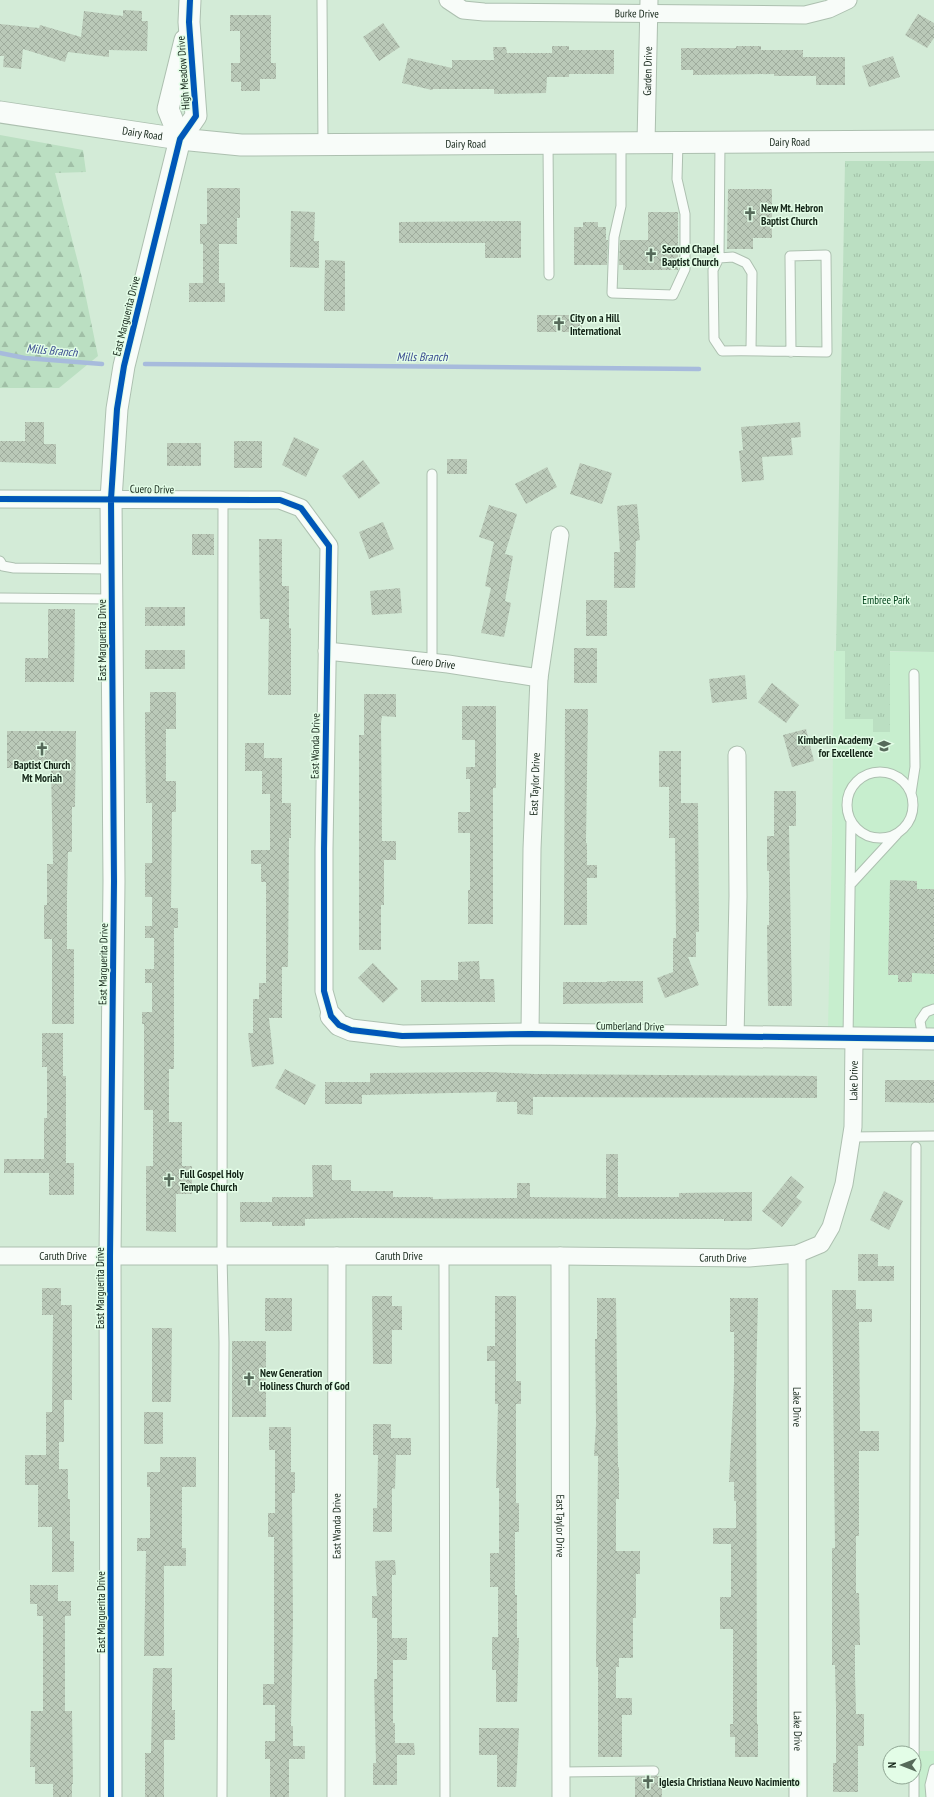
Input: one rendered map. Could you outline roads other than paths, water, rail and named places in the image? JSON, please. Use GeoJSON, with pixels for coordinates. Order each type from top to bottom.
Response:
{"type":"FeatureCollection","features":[{"type":"Feature","properties":{"kind":"street","name":"High Meadow Drive"},"geometry":{"type":"LineString","coordinates":[[180,139],[196,116],[189,22],[190,0]]}},
{"type":"Feature","properties":{"kind":"street","name":"Burke Drive"},"geometry":{"type":"LineString","coordinates":[[448,0],[463,10],[484,12],[649,6],[744,15],[805,14],[829,9],[848,0]]}},
{"type":"Feature","properties":{"kind":"street","name":"Garden Drive"},"geometry":{"type":"LineString","coordinates":[[646,143],[649,6]]}},
{"type":"Feature","properties":{"kind":"street","name":"High Meadow Drive"},"geometry":{"type":"LineString","coordinates":[[180,139],[168,109],[189,22]]}},
{"type":"Feature","properties":{"kind":"street","name":"Dairy Road"},"geometry":{"type":"LineString","coordinates":[[0,112],[180,139],[242,145],[934,141]]}},
{"type":"Feature","properties":{"kind":"street","name":"East Marguerita Drive"},"geometry":{"type":"LineString","coordinates":[[111,1797],[110,1256],[114,881],[111,499],[117,409],[124,366],[180,139]]}},
{"type":"Feature","properties":{"kind":"street","name":"Cuero Drive"},"geometry":{"type":"LineString","coordinates":[[0,499],[280,500]]}},
{"type":"Feature","properties":{"kind":"street","name":"East Wanda Drive"},"geometry":{"type":"LineString","coordinates":[[280,500],[301,508],[329,546],[324,849],[324,991],[331,1016]]}},
{"type":"Feature","properties":{"kind":"street","name":"East Taylor Drive"},"geometry":{"type":"LineString","coordinates":[[530,1034],[532,849],[539,678],[560,535]]}},
{"type":"Feature","properties":{"kind":"street","name":"Cuero Drive"},"geometry":{"type":"LineString","coordinates":[[327,651],[432,662],[539,678]]}},
{"type":"Feature","properties":{"kind":"street"},"geometry":{"type":"LineString","coordinates":[[735,1038],[738,896],[737,755]]}},
{"type":"Feature","properties":{"kind":"street","name":"Cumberland Drive"},"geometry":{"type":"LineString","coordinates":[[331,1016],[339,1025],[351,1030],[402,1036],[530,1034],[735,1038],[929,1039]]}},
{"type":"Feature","properties":{"kind":"street","name":"Lake Drive"},"geometry":{"type":"LineString","coordinates":[[798,1797],[797,1254],[821,1244],[831,1227],[844,1184],[851,1137],[851,1039]]}},
{"type":"Feature","properties":{"kind":"street","name":"Caruth Drive"},"geometry":{"type":"LineString","coordinates":[[0,1256],[560,1256],[749,1258],[797,1254]]}},
{"type":"Feature","properties":{"kind":"street","name":"East Wanda Drive"},"geometry":{"type":"LineString","coordinates":[[336,1256],[336,1797]]}},
{"type":"Feature","properties":{"kind":"street","name":"East Taylor Drive"},"geometry":{"type":"LineString","coordinates":[[560,1256],[561,1797]]}},
{"type":"Feature","properties":{"kind":"lane"},"geometry":{"type":"LineString","coordinates":[[322,0],[323,144]]}},
{"type":"Feature","properties":{"kind":"lane"},"geometry":{"type":"LineString","coordinates":[[621,143],[621,206],[614,237],[612,293],[673,295],[685,269],[684,214],[676,179],[678,142]]}},
{"type":"Feature","properties":{"kind":"lane"},"geometry":{"type":"LineString","coordinates":[[720,142],[719,258],[713,270],[714,340],[722,351],[751,350],[791,352],[827,352],[826,255],[790,256],[791,352]]}},
{"type":"Feature","properties":{"kind":"lane"},"geometry":{"type":"LineString","coordinates":[[548,144],[549,275]]}},
{"type":"Feature","properties":{"kind":"lane"},"geometry":{"type":"LineString","coordinates":[[719,258],[733,257],[746,263],[752,274],[751,350]]}},
{"type":"Feature","properties":{"kind":"lane"},"geometry":{"type":"LineString","coordinates":[[432,474],[432,662]]}},
{"type":"Feature","properties":{"kind":"lane"},"geometry":{"type":"LineString","coordinates":[[222,1797],[224,1350],[222,1256],[223,500]]}},
{"type":"Feature","properties":{"kind":"lane"},"geometry":{"type":"LineString","coordinates":[[0,561],[4,566],[14,568],[111,569]]}},
{"type":"Feature","properties":{"kind":"lane"},"geometry":{"type":"LineString","coordinates":[[0,598],[111,599]]}},
{"type":"Feature","properties":{"kind":"lane"},"geometry":{"type":"LineString","coordinates":[[850,885],[907,825],[912,815],[913,804],[911,793],[915,767],[914,674]]}},
{"type":"Feature","properties":{"kind":"lane"},"geometry":{"type":"LineString","coordinates":[[851,1039],[851,821],[848,811],[848,800],[851,790],[858,781],[866,775],[877,772],[888,773],[897,777],[905,784],[911,793]]}},
{"type":"Feature","properties":{"kind":"lane"},"geometry":{"type":"LineString","coordinates":[[851,821],[858,829],[867,835],[878,838],[889,837],[899,832]]}},
{"type":"Feature","properties":{"kind":"lane"},"geometry":{"type":"LineString","coordinates":[[929,1039],[920,1021],[926,1012],[934,1009]]}},
{"type":"Feature","properties":{"kind":"lane"},"geometry":{"type":"LineString","coordinates":[[851,1137],[934,1136]]}},
{"type":"Feature","properties":{"kind":"lane"},"geometry":{"type":"LineString","coordinates":[[914,1797],[916,1147]]}},
{"type":"Feature","properties":{"kind":"lane"},"geometry":{"type":"LineString","coordinates":[[444,1256],[445,1797]]}},
{"type":"Feature","properties":{"kind":"lane"},"geometry":{"type":"LineString","coordinates":[[931,1797],[930,1785],[934,1769]]}},
{"type":"Feature","properties":{"kind":"lane"},"geometry":{"type":"LineString","coordinates":[[561,1772],[654,1771]]}},
{"type":"Feature","properties":{"kind":"waterway","name":"Mills Branch"},"geometry":{"type":"LineString","coordinates":[[0,353],[25,358],[102,364]]}},
{"type":"Feature","properties":{"kind":"waterway","name":"Mills Branch"},"geometry":{"type":"LineString","coordinates":[[145,364],[699,369]]}},
{"type":"Feature","properties":{"kind":"place","name":"New Mt. Hebron Baptist Church"},"geometry":{"type":"Point","coordinates":[750,214]}},
{"type":"Feature","properties":{"kind":"place","name":"Second Chapel Baptist Church"},"geometry":{"type":"Point","coordinates":[651,255]}},
{"type":"Feature","properties":{"kind":"place","name":"City on a Hill International"},"geometry":{"type":"Point","coordinates":[559,324]}},
{"type":"Feature","properties":{"kind":"place","name":"Kimberlin Academy for Excellence"},"geometry":{"type":"Point","coordinates":[884,746]}},
{"type":"Feature","properties":{"kind":"place","name":"Baptist Church Mt Moriah"},"geometry":{"type":"Point","coordinates":[42,749]}},
{"type":"Feature","properties":{"kind":"place","name":"Full Gospel Holy Temple Church"},"geometry":{"type":"Point","coordinates":[169,1180]}},
{"type":"Feature","properties":{"kind":"place","name":"New Generation Holiness Church of God"},"geometry":{"type":"Point","coordinates":[249,1379]}},
{"type":"Feature","properties":{"kind":"place","name":"Iglesia Christiana Neuvo Nacimiento"},"geometry":{"type":"Point","coordinates":[648,1782]}},
{"type":"Feature","properties":{"kind":"park label","name":"Embree Park"},"geometry":{"type":"Point","coordinates":[886,600]}}]}
